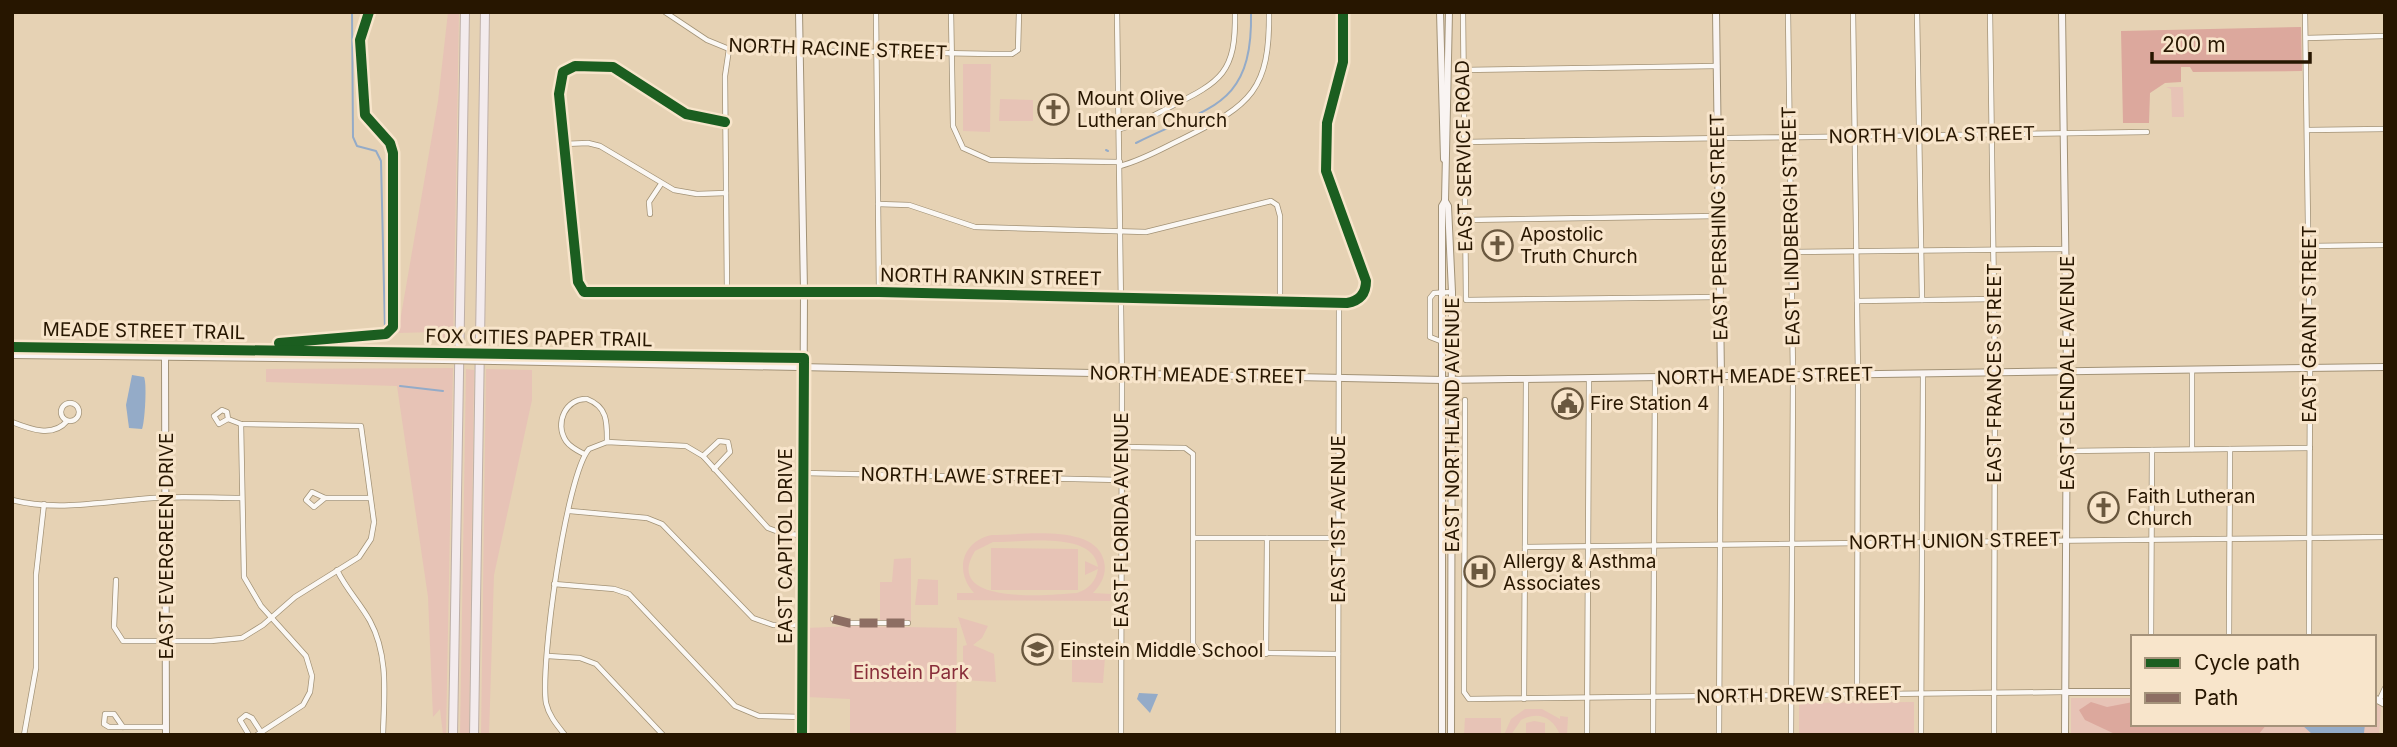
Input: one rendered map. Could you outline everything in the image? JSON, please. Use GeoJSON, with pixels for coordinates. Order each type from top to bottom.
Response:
{"type":"FeatureCollection","features":[{"type":"Feature","properties":{"kind":"highway"},"geometry":{"type":"LineString","coordinates":[[453,735],[465,12]]}},
{"type":"Feature","properties":{"kind":"highway"},"geometry":{"type":"LineString","coordinates":[[474,735],[485,12]]}},
{"type":"Feature","properties":{"kind":"main road","name":"EAST CAPITOL DRIVE"},"geometry":{"type":"LineString","coordinates":[[799,12],[804,291],[802,735]]}},
{"type":"Feature","properties":{"kind":"main road","name":"EAST NORTHLAND AVENUE"},"geometry":{"type":"LineString","coordinates":[[1440,12],[1441,133],[1445,160]]}},
{"type":"Feature","properties":{"kind":"main road","name":"EAST NORTHLAND AVENUE"},"geometry":{"type":"LineString","coordinates":[[1449,12],[1445,201],[1452,292],[1451,735]]}},
{"type":"Feature","properties":{"kind":"main road","name":"EAST PERSHING STREET"},"geometry":{"type":"LineString","coordinates":[[1716,12],[1721,377]]}},
{"type":"Feature","properties":{"kind":"main road","name":"EAST GLENDALE AVENUE"},"geometry":{"type":"LineString","coordinates":[[2062,12],[2067,372],[2065,735]]}},
{"type":"Feature","properties":{"kind":"main road","name":"EAST NORTHLAND AVENUE"},"geometry":{"type":"LineString","coordinates":[[1442,735],[1442,206],[1445,201]]}},
{"type":"Feature","properties":{"kind":"main road","name":"NORTH MEADE STREET"},"geometry":{"type":"LineString","coordinates":[[12,355],[804,366],[1443,380],[2385,367]]}},
{"type":"Feature","properties":{"kind":"main road","name":"EAST EVERGREEN DRIVE"},"geometry":{"type":"LineString","coordinates":[[165,358],[166,731]]}},
{"type":"Feature","properties":{"kind":"main road","name":"NORTH DREW STREET"},"geometry":{"type":"LineString","coordinates":[[2066,692],[2131,692]]}},
{"type":"Feature","properties":{"kind":"street","name":"NORTH RACINE STREET"},"geometry":{"type":"LineString","coordinates":[[665,12],[707,40],[729,49],[1012,54],[1018,50],[1019,12]]}},
{"type":"Feature","properties":{"kind":"street"},"geometry":{"type":"LineString","coordinates":[[876,12],[879,292]]}},
{"type":"Feature","properties":{"kind":"street"},"geometry":{"type":"LineString","coordinates":[[951,12],[953,126],[963,147],[976,156],[990,160],[1120,164],[1214,123],[1243,103],[1255,88],[1265,67],[1269,12]]}},
{"type":"Feature","properties":{"kind":"street","name":"EAST FLORIDA AVENUE"},"geometry":{"type":"LineString","coordinates":[[1116,12],[1122,373],[1121,735]]}},
{"type":"Feature","properties":{"kind":"street"},"geometry":{"type":"LineString","coordinates":[[1119,129],[1146,119],[1218,80],[1232,58],[1235,12]]}},
{"type":"Feature","properties":{"kind":"street"},"geometry":{"type":"LineString","coordinates":[[1339,303],[1353,302],[1364,293],[1366,281],[1326,171],[1327,123],[1343,62],[1343,12]]}},
{"type":"Feature","properties":{"kind":"street","name":"EAST SERVICE ROAD"},"geometry":{"type":"LineString","coordinates":[[1462,12],[1465,300],[1720,297]]}},
{"type":"Feature","properties":{"kind":"street","name":"EAST LINDBERGH STREET"},"geometry":{"type":"LineString","coordinates":[[1788,12],[1793,376],[1791,735]]}},
{"type":"Feature","properties":{"kind":"street"},"geometry":{"type":"LineString","coordinates":[[1853,12],[1858,375],[1857,694]]}},
{"type":"Feature","properties":{"kind":"street"},"geometry":{"type":"LineString","coordinates":[[1917,12],[1922,300]]}},
{"type":"Feature","properties":{"kind":"street","name":"EAST FRANCES STREET"},"geometry":{"type":"LineString","coordinates":[[1990,12],[1995,373],[1994,735]]}},
{"type":"Feature","properties":{"kind":"street","name":"EAST GRANT STREET"},"geometry":{"type":"LineString","coordinates":[[2305,12],[2310,368],[2309,635]]}},
{"type":"Feature","properties":{"kind":"street"},"geometry":{"type":"LineString","coordinates":[[2306,38],[2385,36]]}},
{"type":"Feature","properties":{"kind":"street"},"geometry":{"type":"LineString","coordinates":[[727,292],[725,121],[729,49]]}},
{"type":"Feature","properties":{"kind":"street"},"geometry":{"type":"LineString","coordinates":[[725,121],[704,120],[686,114],[613,68],[575,66],[562,73],[559,94],[564,144],[588,143],[600,146],[661,184],[688,193],[726,193]]}},
{"type":"Feature","properties":{"kind":"street"},"geometry":{"type":"LineString","coordinates":[[1463,70],[1717,66]]}},
{"type":"Feature","properties":{"kind":"street"},"geometry":{"type":"LineString","coordinates":[[2308,130],[2385,129]]}},
{"type":"Feature","properties":{"kind":"street","name":"NORTH VIOLA STREET"},"geometry":{"type":"LineString","coordinates":[[1464,142],[2147,132]]}},
{"type":"Feature","properties":{"kind":"street","name":"NORTH RANKIN STREET"},"geometry":{"type":"LineString","coordinates":[[564,144],[578,282],[587,293],[804,291],[1339,303]]}},
{"type":"Feature","properties":{"kind":"street"},"geometry":{"type":"LineString","coordinates":[[650,214],[649,202],[661,184]]}},
{"type":"Feature","properties":{"kind":"street"},"geometry":{"type":"LineString","coordinates":[[878,204],[909,205],[975,227],[1153,232],[1258,203],[1275,202],[1279,216],[1280,302]]}},
{"type":"Feature","properties":{"kind":"street"},"geometry":{"type":"LineString","coordinates":[[1465,220],[1718,216]]}},
{"type":"Feature","properties":{"kind":"street"},"geometry":{"type":"LineString","coordinates":[[2309,246],[2385,245]]}},
{"type":"Feature","properties":{"kind":"street"},"geometry":{"type":"LineString","coordinates":[[1791,252],[2066,249]]}},
{"type":"Feature","properties":{"kind":"street"},"geometry":{"type":"LineString","coordinates":[[1443,342],[1432,340],[1429,335],[1430,298],[1432,294],[1452,292]]}},
{"type":"Feature","properties":{"kind":"street"},"geometry":{"type":"LineString","coordinates":[[1857,301],[1994,299]]}},
{"type":"Feature","properties":{"kind":"street","name":"EAST 1ST AVENUE"},"geometry":{"type":"LineString","coordinates":[[1338,735],[1339,303]]}},
{"type":"Feature","properties":{"kind":"street"},"geometry":{"type":"LineString","coordinates":[[2192,370],[2192,449]]}},
{"type":"Feature","properties":{"kind":"street"},"geometry":{"type":"LineString","coordinates":[[1921,735],[1923,374]]}},
{"type":"Feature","properties":{"kind":"street","name":"EAST PERSHING STREET"},"geometry":{"type":"LineString","coordinates":[[1719,735],[1721,377]]}},
{"type":"Feature","properties":{"kind":"street"},"geometry":{"type":"LineString","coordinates":[[1653,735],[1654,378]]}},
{"type":"Feature","properties":{"kind":"street"},"geometry":{"type":"LineString","coordinates":[[1524,699],[1526,379]]}},
{"type":"Feature","properties":{"kind":"street"},"geometry":{"type":"LineString","coordinates":[[1587,735],[1589,379]]}},
{"type":"Feature","properties":{"kind":"street"},"geometry":{"type":"LineString","coordinates":[[584,454],[569,444],[563,434],[563,416],[572,402],[587,399],[601,407],[606,418],[607,442]]}},
{"type":"Feature","properties":{"kind":"street","name":"NORTH DREW STREET"},"geometry":{"type":"LineString","coordinates":[[1465,400],[1466,697],[1524,699],[2066,692]]}},
{"type":"Feature","properties":{"kind":"street"},"geometry":{"type":"LineString","coordinates":[[12,422],[54,431],[67,421],[77,418],[77,407],[73,403],[62,408],[62,416],[67,421]]}},
{"type":"Feature","properties":{"kind":"street"},"geometry":{"type":"LineString","coordinates":[[116,580],[114,623],[117,635],[128,642],[166,643],[242,638],[272,618],[295,597],[359,556],[371,539],[374,523],[361,426],[241,424],[228,419]]}},
{"type":"Feature","properties":{"kind":"street"},"geometry":{"type":"LineString","coordinates":[[241,424],[244,577],[252,593],[306,656],[312,670],[312,684],[303,705],[259,734],[252,718],[246,715],[240,720],[249,735]]}},
{"type":"Feature","properties":{"kind":"street"},"geometry":{"type":"LineString","coordinates":[[703,456],[719,441],[728,442],[730,452],[714,469]]}},
{"type":"Feature","properties":{"kind":"street"},"geometry":{"type":"LineString","coordinates":[[564,734],[547,708],[554,583],[584,454],[594,445],[607,442],[673,443],[692,448],[703,456],[768,528],[780,533],[803,536]]}},
{"type":"Feature","properties":{"kind":"street"},"geometry":{"type":"LineString","coordinates":[[1122,447],[1185,448],[1191,452],[1194,459],[1196,650],[1205,654],[1338,654]]}},
{"type":"Feature","properties":{"kind":"street"},"geometry":{"type":"LineString","coordinates":[[2067,451],[2310,448]]}},
{"type":"Feature","properties":{"kind":"street"},"geometry":{"type":"LineString","coordinates":[[2229,635],[2230,449]]}},
{"type":"Feature","properties":{"kind":"street"},"geometry":{"type":"LineString","coordinates":[[2151,635],[2152,450]]}},
{"type":"Feature","properties":{"kind":"street","name":"NORTH LAWE STREET"},"geometry":{"type":"LineString","coordinates":[[803,473],[1121,480]]}},
{"type":"Feature","properties":{"kind":"street"},"geometry":{"type":"LineString","coordinates":[[12,500],[44,505],[116,503],[166,497],[241,498]]}},
{"type":"Feature","properties":{"kind":"street"},"geometry":{"type":"LineString","coordinates":[[325,498],[370,498]]}},
{"type":"Feature","properties":{"kind":"street"},"geometry":{"type":"LineString","coordinates":[[24,735],[36,658],[35,589],[44,505]]}},
{"type":"Feature","properties":{"kind":"street"},"geometry":{"type":"LineString","coordinates":[[570,511],[647,518],[662,524],[753,618],[773,625],[803,625]]}},
{"type":"Feature","properties":{"kind":"street","name":"NORTH UNION STREET"},"geometry":{"type":"LineString","coordinates":[[1525,547],[2385,537]]}},
{"type":"Feature","properties":{"kind":"street"},"geometry":{"type":"LineString","coordinates":[[1194,538],[1338,538]]}},
{"type":"Feature","properties":{"kind":"street"},"geometry":{"type":"LineString","coordinates":[[1266,538],[1266,654]]}},
{"type":"Feature","properties":{"kind":"street"},"geometry":{"type":"LineString","coordinates":[[337,570],[372,624],[381,649],[384,670],[383,735]]}},
{"type":"Feature","properties":{"kind":"street"},"geometry":{"type":"LineString","coordinates":[[554,583],[614,589],[629,594],[744,712],[767,717],[802,717]]}},
{"type":"Feature","properties":{"kind":"street"},"geometry":{"type":"LineString","coordinates":[[833,620],[849,623],[908,622]]}},
{"type":"Feature","properties":{"kind":"street"},"geometry":{"type":"LineString","coordinates":[[548,656],[580,658],[596,664],[663,735]]}},
{"type":"Feature","properties":{"kind":"street"},"geometry":{"type":"LineString","coordinates":[[2379,701],[2385,688]]}},
{"type":"Feature","properties":{"kind":"street"},"geometry":{"type":"LineString","coordinates":[[123,727],[114,714],[105,714],[103,721],[106,726],[166,731]]}},
{"type":"Feature","properties":{"kind":"green space"},"geometry":{"type":"Polygon","coordinates":[[[448,12],[459,12],[453,351],[444,352],[444,338],[437,332],[398,333],[438,101],[448,12]]]}},
{"type":"Feature","properties":{"kind":"green space"},"geometry":{"type":"Polygon","coordinates":[[[963,64],[991,64],[990,132],[963,131],[963,64]]]}},
{"type":"Feature","properties":{"kind":"green space"},"geometry":{"type":"Polygon","coordinates":[[[2166,87],[2183,87],[2184,117],[2172,117],[2171,89],[2166,87]]]}},
{"type":"Feature","properties":{"kind":"green space"},"geometry":{"type":"Polygon","coordinates":[[[1000,99],[1033,100],[1033,121],[999,121],[1000,99]]]}},
{"type":"Feature","properties":{"kind":"green space"},"geometry":{"type":"Polygon","coordinates":[[[453,368],[446,735],[443,735],[440,709],[433,717],[428,597],[397,386],[266,382],[266,369],[453,368]]]}},
{"type":"Feature","properties":{"kind":"green space"},"geometry":{"type":"Polygon","coordinates":[[[466,369],[474,370],[469,735],[460,735],[466,369]]]}},
{"type":"Feature","properties":{"kind":"green space"},"geometry":{"type":"Polygon","coordinates":[[[486,369],[532,370],[532,400],[494,575],[489,735],[481,735],[486,369]]]}},
{"type":"Feature","properties":{"kind":"green space"},"geometry":{"type":"Polygon","coordinates":[[[1037,533],[1085,540],[1096,547],[1103,558],[1105,568],[1099,586],[1093,593],[1111,594],[1111,601],[957,600],[957,593],[974,593],[964,576],[964,558],[968,550],[982,538],[1037,533]],[[993,542],[975,551],[969,569],[973,581],[985,589],[1024,595],[1077,593],[1094,581],[1097,573],[1098,569],[1085,575],[1085,561],[1098,567],[1093,555],[1070,543],[993,542]]]}},
{"type":"Feature","properties":{"kind":"green space"},"geometry":{"type":"Polygon","coordinates":[[[991,548],[1078,549],[1078,590],[991,590],[991,548]]]}},
{"type":"Feature","properties":{"kind":"green space"},"geometry":{"type":"Polygon","coordinates":[[[911,558],[911,624],[880,624],[880,582],[892,582],[894,559],[911,558]]]}},
{"type":"Feature","properties":{"kind":"green space"},"geometry":{"type":"Polygon","coordinates":[[[918,579],[938,580],[938,605],[915,605],[918,579]]]}},
{"type":"Feature","properties":{"kind":"green space"},"geometry":{"type":"Polygon","coordinates":[[[958,617],[988,626],[982,638],[973,645],[994,654],[996,682],[963,680],[963,646],[967,645],[958,617]]]}},
{"type":"Feature","properties":{"kind":"green space","name":"Einstein Park"},"geometry":{"type":"Polygon","coordinates":[[[807,628],[957,628],[956,735],[850,735],[850,699],[807,697],[807,628]]]}},
{"type":"Feature","properties":{"kind":"green space"},"geometry":{"type":"Polygon","coordinates":[[[1106,644],[1103,683],[1072,682],[1072,655],[1078,645],[1106,644]]]}},
{"type":"Feature","properties":{"kind":"green space"},"geometry":{"type":"Polygon","coordinates":[[[2071,698],[2131,698],[2131,726],[2376,726],[2376,704],[2381,707],[2379,735],[2071,735],[2071,698]]]}},
{"type":"Feature","properties":{"kind":"green space"},"geometry":{"type":"Polygon","coordinates":[[[1914,702],[1914,735],[1799,735],[1799,703],[1914,702]]]}},
{"type":"Feature","properties":{"kind":"green space"},"geometry":{"type":"Polygon","coordinates":[[[1525,709],[1542,709],[1560,719],[1560,716],[1568,717],[1567,735],[1560,735],[1544,717],[1533,716],[1521,720],[1511,735],[1504,735],[1511,719],[1525,709]]]}},
{"type":"Feature","properties":{"kind":"green space"},"geometry":{"type":"Polygon","coordinates":[[[1465,718],[1501,718],[1501,735],[1464,735],[1465,718]]]}},
{"type":"Feature","properties":{"kind":"green space"},"geometry":{"type":"Polygon","coordinates":[[[1526,723],[1545,723],[1545,735],[1526,734],[1526,723]]]}},
{"type":"Feature","properties":{"kind":"shaded area"},"geometry":{"type":"Polygon","coordinates":[[[2301,27],[2302,71],[2193,72],[2190,67],[2181,67],[2181,82],[2165,83],[2150,93],[2149,123],[2123,123],[2121,31],[2301,27]]]}},
{"type":"Feature","properties":{"kind":"shaded area"},"geometry":{"type":"Polygon","coordinates":[[[2091,702],[2107,707],[2131,702],[2131,726],[2265,726],[2258,735],[2117,735],[2085,720],[2079,710],[2091,702]]]}},
{"type":"Feature","properties":{"kind":"water"},"geometry":{"type":"Polygon","coordinates":[[[132,375],[144,377],[145,381],[142,429],[129,428],[126,405],[132,375]]]}},
{"type":"Feature","properties":{"kind":"water"},"geometry":{"type":"Polygon","coordinates":[[[1139,693],[1158,694],[1150,713],[1137,699],[1139,693]]]}},
{"type":"Feature","properties":{"kind":"water"},"geometry":{"type":"Polygon","coordinates":[[[2303,726],[2365,726],[2364,733],[2313,735],[2303,726]]]}},
{"type":"Feature","properties":{"kind":"waterway"},"geometry":{"type":"LineString","coordinates":[[352,12],[353,137],[357,146],[376,151],[381,161],[385,331]]}},
{"type":"Feature","properties":{"kind":"waterway"},"geometry":{"type":"LineString","coordinates":[[1136,143],[1205,111],[1222,100],[1235,86],[1244,68],[1250,44],[1251,12]]}},
{"type":"Feature","properties":{"kind":"waterway"},"geometry":{"type":"LineString","coordinates":[[400,386],[443,391]]}},
{"type":"Feature","properties":{"kind":"marked path"},"geometry":{"type":"LineString","coordinates":[[833,619],[849,623],[908,623]]}},
{"type":"Feature","properties":{"kind":"cycle path"},"geometry":{"type":"LineString","coordinates":[[279,343],[386,334],[393,327],[393,153],[390,143],[365,115],[360,40],[369,12]]}},
{"type":"Feature","properties":{"kind":"cycle path"},"geometry":{"type":"LineString","coordinates":[[725,122],[686,114],[613,67],[575,66],[563,72],[559,94],[578,282],[584,292],[879,292],[1347,303],[1361,296],[1366,281],[1326,171],[1327,123],[1343,62],[1343,12]]}},
{"type":"Feature","properties":{"kind":"cycle path","name":"MEADE STREET TRAIL"},"geometry":{"type":"LineString","coordinates":[[12,347],[804,358],[802,735]]}},
{"type":"Feature","properties":{"kind":"place","name":"Mount Olive Lutheran Church"},"geometry":{"type":"Point","coordinates":[1054,109]}},
{"type":"Feature","properties":{"kind":"place","name":"Apostolic Truth Church"},"geometry":{"type":"Point","coordinates":[1497,245]}},
{"type":"Feature","properties":{"kind":"place","name":"Fire Station 4"},"geometry":{"type":"Point","coordinates":[1567,403]}},
{"type":"Feature","properties":{"kind":"place","name":"Faith Lutheran Church"},"geometry":{"type":"Point","coordinates":[2104,507]}},
{"type":"Feature","properties":{"kind":"place","name":"Allergy & Asthma Associates"},"geometry":{"type":"Point","coordinates":[1480,572]}},
{"type":"Feature","properties":{"kind":"place","name":"Einstein Middle School"},"geometry":{"type":"Point","coordinates":[1037,650]}}]}
